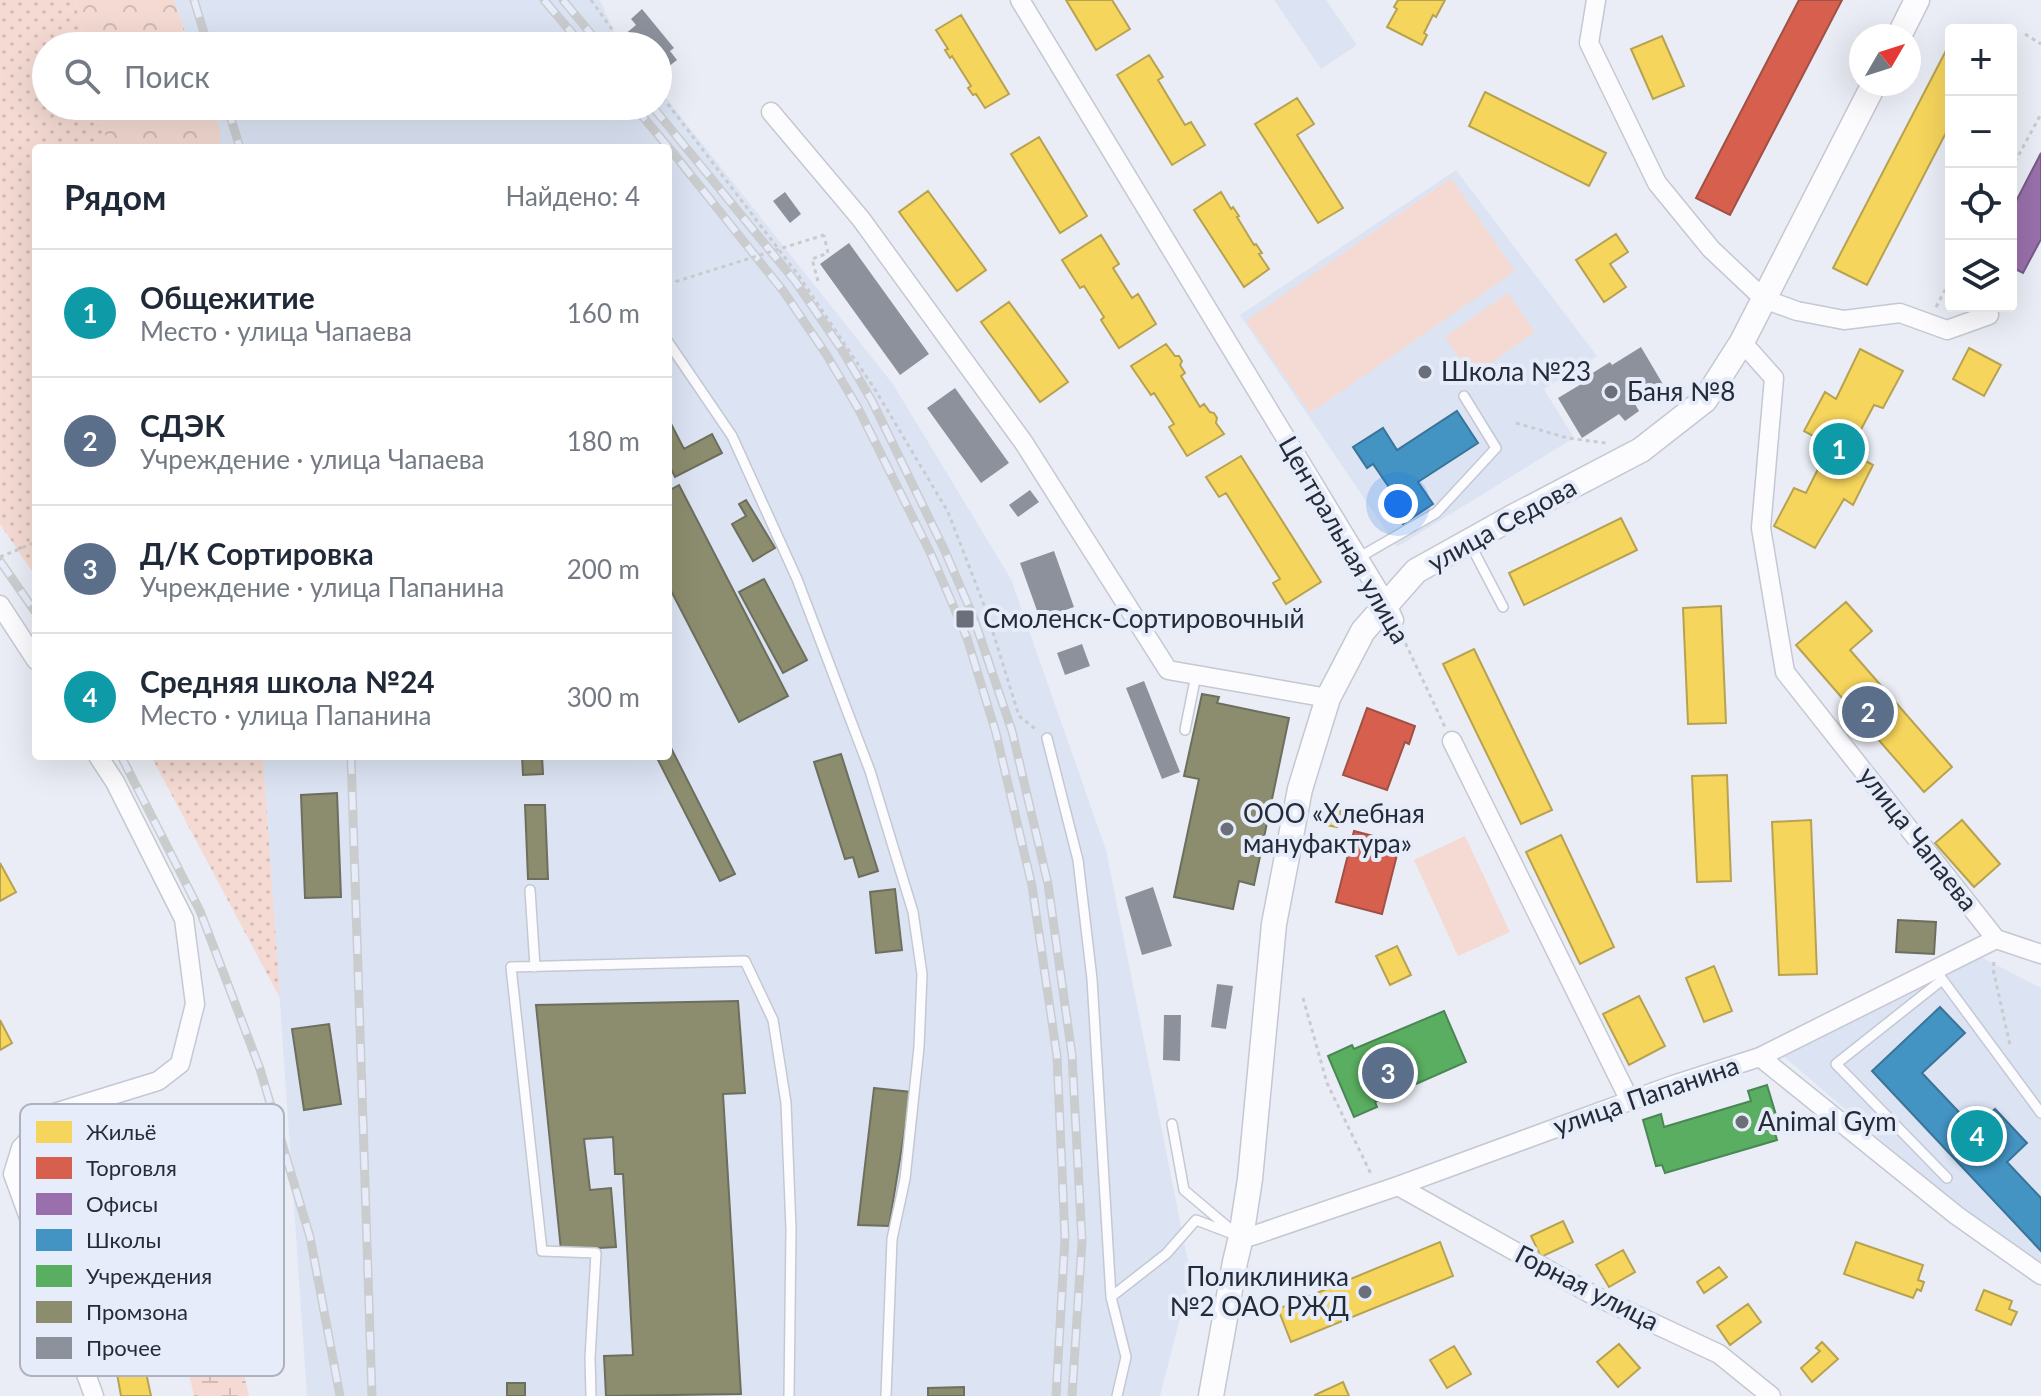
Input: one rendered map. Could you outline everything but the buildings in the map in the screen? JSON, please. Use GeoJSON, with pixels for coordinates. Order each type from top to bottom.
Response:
{"type":"FeatureCollection","features":[{"type":"Feature","properties":{"kind":"street","name":"Центральная улица"},"geometry":{"type":"LineString","coordinates":[[1020,0],[1390,612]]}},
{"type":"Feature","properties":{"kind":"street"},"geometry":{"type":"LineString","coordinates":[[1596,0],[1589,43],[1657,183],[1711,249],[1764,299],[1797,311],[1844,320],[1900,313],[1947,330],[1989,315]]}},
{"type":"Feature","properties":{"kind":"street"},"geometry":{"type":"LineString","coordinates":[[1905,24],[1917,0]]}},
{"type":"Feature","properties":{"kind":"street","name":"улица Седова"},"geometry":{"type":"LineString","coordinates":[[1211,1396],[1250,1179],[1274,924],[1300,789],[1328,698],[1363,631],[1390,612],[1416,571],[1641,450],[1705,400],[1742,342],[1868,96]]}},
{"type":"Feature","properties":{"kind":"street"},"geometry":{"type":"LineString","coordinates":[[771,112],[861,219],[1024,443],[1168,670],[1328,698]]}},
{"type":"Feature","properties":{"kind":"street","name":"улица Чапаева"},"geometry":{"type":"LineString","coordinates":[[1742,342],[1774,378],[1761,528],[1785,672],[1996,939]]}},
{"type":"Feature","properties":{"kind":"street"},"geometry":{"type":"LineString","coordinates":[[0,605],[32,654]]}},
{"type":"Feature","properties":{"kind":"street"},"geometry":{"type":"LineString","coordinates":[[1452,741],[1630,1101]]}},
{"type":"Feature","properties":{"kind":"street"},"geometry":{"type":"LineString","coordinates":[[83,1104],[158,1081],[180,1064],[195,1004],[184,919],[115,782],[101,760]]}},
{"type":"Feature","properties":{"kind":"street"},"geometry":{"type":"LineString","coordinates":[[1760,1057],[1938,975],[1996,939],[2041,954]]}},
{"type":"Feature","properties":{"kind":"street","name":"улица Папанина"},"geometry":{"type":"LineString","coordinates":[[1241,1237],[1252,1236],[1389,1189],[1760,1057],[1956,1215],[2041,1275]]}},
{"type":"Feature","properties":{"kind":"street"},"geometry":{"type":"LineString","coordinates":[[20,1151],[13,1174],[20,1193]]}},
{"type":"Feature","properties":{"kind":"street","name":"Горная улица"},"geometry":{"type":"LineString","coordinates":[[1389,1189],[1593,1295],[1719,1354],[1771,1396]]}},
{"type":"Feature","properties":{"kind":"street"},"geometry":{"type":"LineString","coordinates":[[87,1376],[94,1396]]}},
{"type":"Feature","properties":{"kind":"lane"},"geometry":{"type":"LineString","coordinates":[[672,348],[732,436],[797,579],[870,771],[913,912],[922,974],[919,1047],[905,1179],[892,1239],[886,1396]]}},
{"type":"Feature","properties":{"kind":"lane"},"geometry":{"type":"LineString","coordinates":[[1358,558],[1436,513],[1496,448],[1464,396]]}},
{"type":"Feature","properties":{"kind":"lane"},"geometry":{"type":"LineString","coordinates":[[1469,542],[1503,607]]}},
{"type":"Feature","properties":{"kind":"lane"},"geometry":{"type":"LineString","coordinates":[[1185,730],[1196,675]]}},
{"type":"Feature","properties":{"kind":"lane"},"geometry":{"type":"LineString","coordinates":[[1047,738],[1078,860],[1092,979],[1111,1297],[1126,1357],[1117,1396]]}},
{"type":"Feature","properties":{"kind":"lane"},"geometry":{"type":"LineString","coordinates":[[530,890],[535,967]]}},
{"type":"Feature","properties":{"kind":"lane"},"geometry":{"type":"LineString","coordinates":[[591,1396],[596,1253],[542,1251],[511,967],[745,961],[773,1020],[786,1103],[791,1229],[789,1396]]}},
{"type":"Feature","properties":{"kind":"lane"},"geometry":{"type":"LineString","coordinates":[[1947,1178],[1836,1064],[1938,975],[2041,1113]]}},
{"type":"Feature","properties":{"kind":"lane"},"geometry":{"type":"LineString","coordinates":[[1172,1124],[1184,1190],[1241,1237]]}},
{"type":"Feature","properties":{"kind":"lane"},"geometry":{"type":"LineString","coordinates":[[1111,1297],[1166,1254],[1196,1220],[1241,1237]]}},
{"type":"Feature","properties":{"kind":"path"},"geometry":{"type":"LineString","coordinates":[[591,0],[614,32]]}},
{"type":"Feature","properties":{"kind":"path"},"geometry":{"type":"LineString","coordinates":[[2025,34],[2041,44]]}},
{"type":"Feature","properties":{"kind":"path"},"geometry":{"type":"LineString","coordinates":[[672,109],[799,276],[876,391],[948,512],[986,610],[1019,716],[1047,738]]}},
{"type":"Feature","properties":{"kind":"path"},"geometry":{"type":"LineString","coordinates":[[2012,168],[2041,114]]}},
{"type":"Feature","properties":{"kind":"path"},"geometry":{"type":"LineString","coordinates":[[672,283],[824,235],[828,253],[812,259],[818,281]]}},
{"type":"Feature","properties":{"kind":"path"},"geometry":{"type":"LineString","coordinates":[[1927,323],[1945,290]]}},
{"type":"Feature","properties":{"kind":"path"},"geometry":{"type":"LineString","coordinates":[[1516,423],[1567,438],[1614,444]]}},
{"type":"Feature","properties":{"kind":"path"},"geometry":{"type":"LineString","coordinates":[[0,557],[32,544]]}},
{"type":"Feature","properties":{"kind":"path","name":"Центральная улица"},"geometry":{"type":"LineString","coordinates":[[1390,612],[1452,741]]}},
{"type":"Feature","properties":{"kind":"path"},"geometry":{"type":"LineString","coordinates":[[1996,939],[1993,969],[2018,1082]]}},
{"type":"Feature","properties":{"kind":"path"},"geometry":{"type":"LineString","coordinates":[[1303,998],[1327,1083],[1389,1189]]}},
{"type":"Feature","properties":{"kind":"shaded area"},"geometry":{"type":"Polygon","coordinates":[[[174,0],[600,0],[614,32],[185,32],[174,0]]]}},
{"type":"Feature","properties":{"kind":"shaded area"},"geometry":{"type":"Polygon","coordinates":[[[1274,0],[1326,0],[1357,45],[1321,69],[1274,0]]]}},
{"type":"Feature","properties":{"kind":"shaded area"},"geometry":{"type":"Polygon","coordinates":[[[672,106],[893,384],[1011,579],[1106,850],[1191,1276],[1160,1396],[307,1396],[263,760],[672,760],[672,144],[220,144],[216,120],[672,120],[672,106]]]}},
{"type":"Feature","properties":{"kind":"shaded area","name":"Школа №23"},"geometry":{"type":"Polygon","coordinates":[[[1456,170],[1597,356],[1544,389],[1574,438],[1397,547],[1240,315],[1456,170]]]}},
{"type":"Feature","properties":{"kind":"shaded area"},"geometry":{"type":"Polygon","coordinates":[[[1981,957],[2041,988],[2041,1266],[1939,1190],[1782,1055],[1981,957]]]}},
{"type":"Feature","properties":{"kind":"green space"},"geometry":{"type":"Polygon","coordinates":[[[0,0],[75,0],[82,32],[32,32],[32,120],[102,120],[107,144],[32,144],[32,571],[0,524],[0,0]]]}},
{"type":"Feature","properties":{"kind":"green space"},"geometry":{"type":"Polygon","coordinates":[[[75,0],[174,0],[185,32],[82,32],[75,0]]]}},
{"type":"Feature","properties":{"kind":"green space"},"geometry":{"type":"Polygon","coordinates":[[[102,120],[216,120],[220,131],[220,144],[107,144],[102,120]]]}},
{"type":"Feature","properties":{"kind":"green space"},"geometry":{"type":"Polygon","coordinates":[[[1451,178],[1515,271],[1310,413],[1246,321],[1451,178]]]}},
{"type":"Feature","properties":{"kind":"green space"},"geometry":{"type":"Polygon","coordinates":[[[1508,293],[1535,332],[1472,376],[1445,337],[1508,293]]]}},
{"type":"Feature","properties":{"kind":"green space"},"geometry":{"type":"Polygon","coordinates":[[[153,760],[263,760],[280,998],[153,760]]]}},
{"type":"Feature","properties":{"kind":"green space"},"geometry":{"type":"Polygon","coordinates":[[[1465,836],[1510,932],[1458,956],[1414,860],[1465,836]]]}},
{"type":"Feature","properties":{"kind":"green space"},"geometry":{"type":"Polygon","coordinates":[[[189,1376],[244,1376],[249,1396],[194,1396],[189,1376]]]}},
{"type":"Feature","properties":{"kind":"railway"},"geometry":{"type":"LineString","coordinates":[[194,0],[204,32]]}},
{"type":"Feature","properties":{"kind":"railway"},"geometry":{"type":"LineString","coordinates":[[544,0],[571,32]]}},
{"type":"Feature","properties":{"kind":"railway"},"geometry":{"type":"LineString","coordinates":[[563,0],[589,32]]}},
{"type":"Feature","properties":{"kind":"railway"},"geometry":{"type":"LineString","coordinates":[[231,120],[239,144]]}},
{"type":"Feature","properties":{"kind":"railway"},"geometry":{"type":"LineString","coordinates":[[646,120],[666,144]]}},
{"type":"Feature","properties":{"kind":"railway"},"geometry":{"type":"LineString","coordinates":[[663,120],[795,281],[872,401],[973,616],[1012,731],[1048,884],[1072,1055],[1082,1241],[1072,1396]]}},
{"type":"Feature","properties":{"kind":"railway"},"geometry":{"type":"LineString","coordinates":[[672,152],[784,292],[826,354],[858,408],[931,554],[967,638],[996,733],[1032,886],[1057,1056],[1065,1238],[1056,1396]]}},
{"type":"Feature","properties":{"kind":"railway"},"geometry":{"type":"LineString","coordinates":[[0,561],[32,607]]}},
{"type":"Feature","properties":{"kind":"railway"},"geometry":{"type":"LineString","coordinates":[[123,760],[200,911],[270,1104]]}},
{"type":"Feature","properties":{"kind":"railway"},"geometry":{"type":"LineString","coordinates":[[351,760],[372,1396]]}},
{"type":"Feature","properties":{"kind":"railway"},"geometry":{"type":"LineString","coordinates":[[284,1150],[310,1237],[340,1396]]}},
{"type":"Feature","properties":{"kind":"place","name":"Школа №23"},"geometry":{"type":"Point","coordinates":[1425,372]}},
{"type":"Feature","properties":{"kind":"place","name":"Баня №8"},"geometry":{"type":"Point","coordinates":[1611,392]}},
{"type":"Feature","properties":{"kind":"place","name":"Общежитие"},"geometry":{"type":"Point","coordinates":[1839,449]}},
{"type":"Feature","properties":{"kind":"place","name":"Смоленск-Сортировочный"},"geometry":{"type":"Point","coordinates":[965,619]}},
{"type":"Feature","properties":{"kind":"place","name":"СДЭК"},"geometry":{"type":"Point","coordinates":[1868,712]}},
{"type":"Feature","properties":{"kind":"place","name":"ООО «Хлебная мануфактура»"},"geometry":{"type":"Point","coordinates":[1227,829]}},
{"type":"Feature","properties":{"kind":"place","name":"Д/К Сортировка"},"geometry":{"type":"Point","coordinates":[1388,1073]}},
{"type":"Feature","properties":{"kind":"place","name":"Animal Gym"},"geometry":{"type":"Point","coordinates":[1742,1122]}},
{"type":"Feature","properties":{"kind":"place","name":"Средняя школа №24"},"geometry":{"type":"Point","coordinates":[1977,1136]}},
{"type":"Feature","properties":{"kind":"place","name":"Поликлиника №2 ОАО РЖД"},"geometry":{"type":"Point","coordinates":[1365,1292]}}]}
